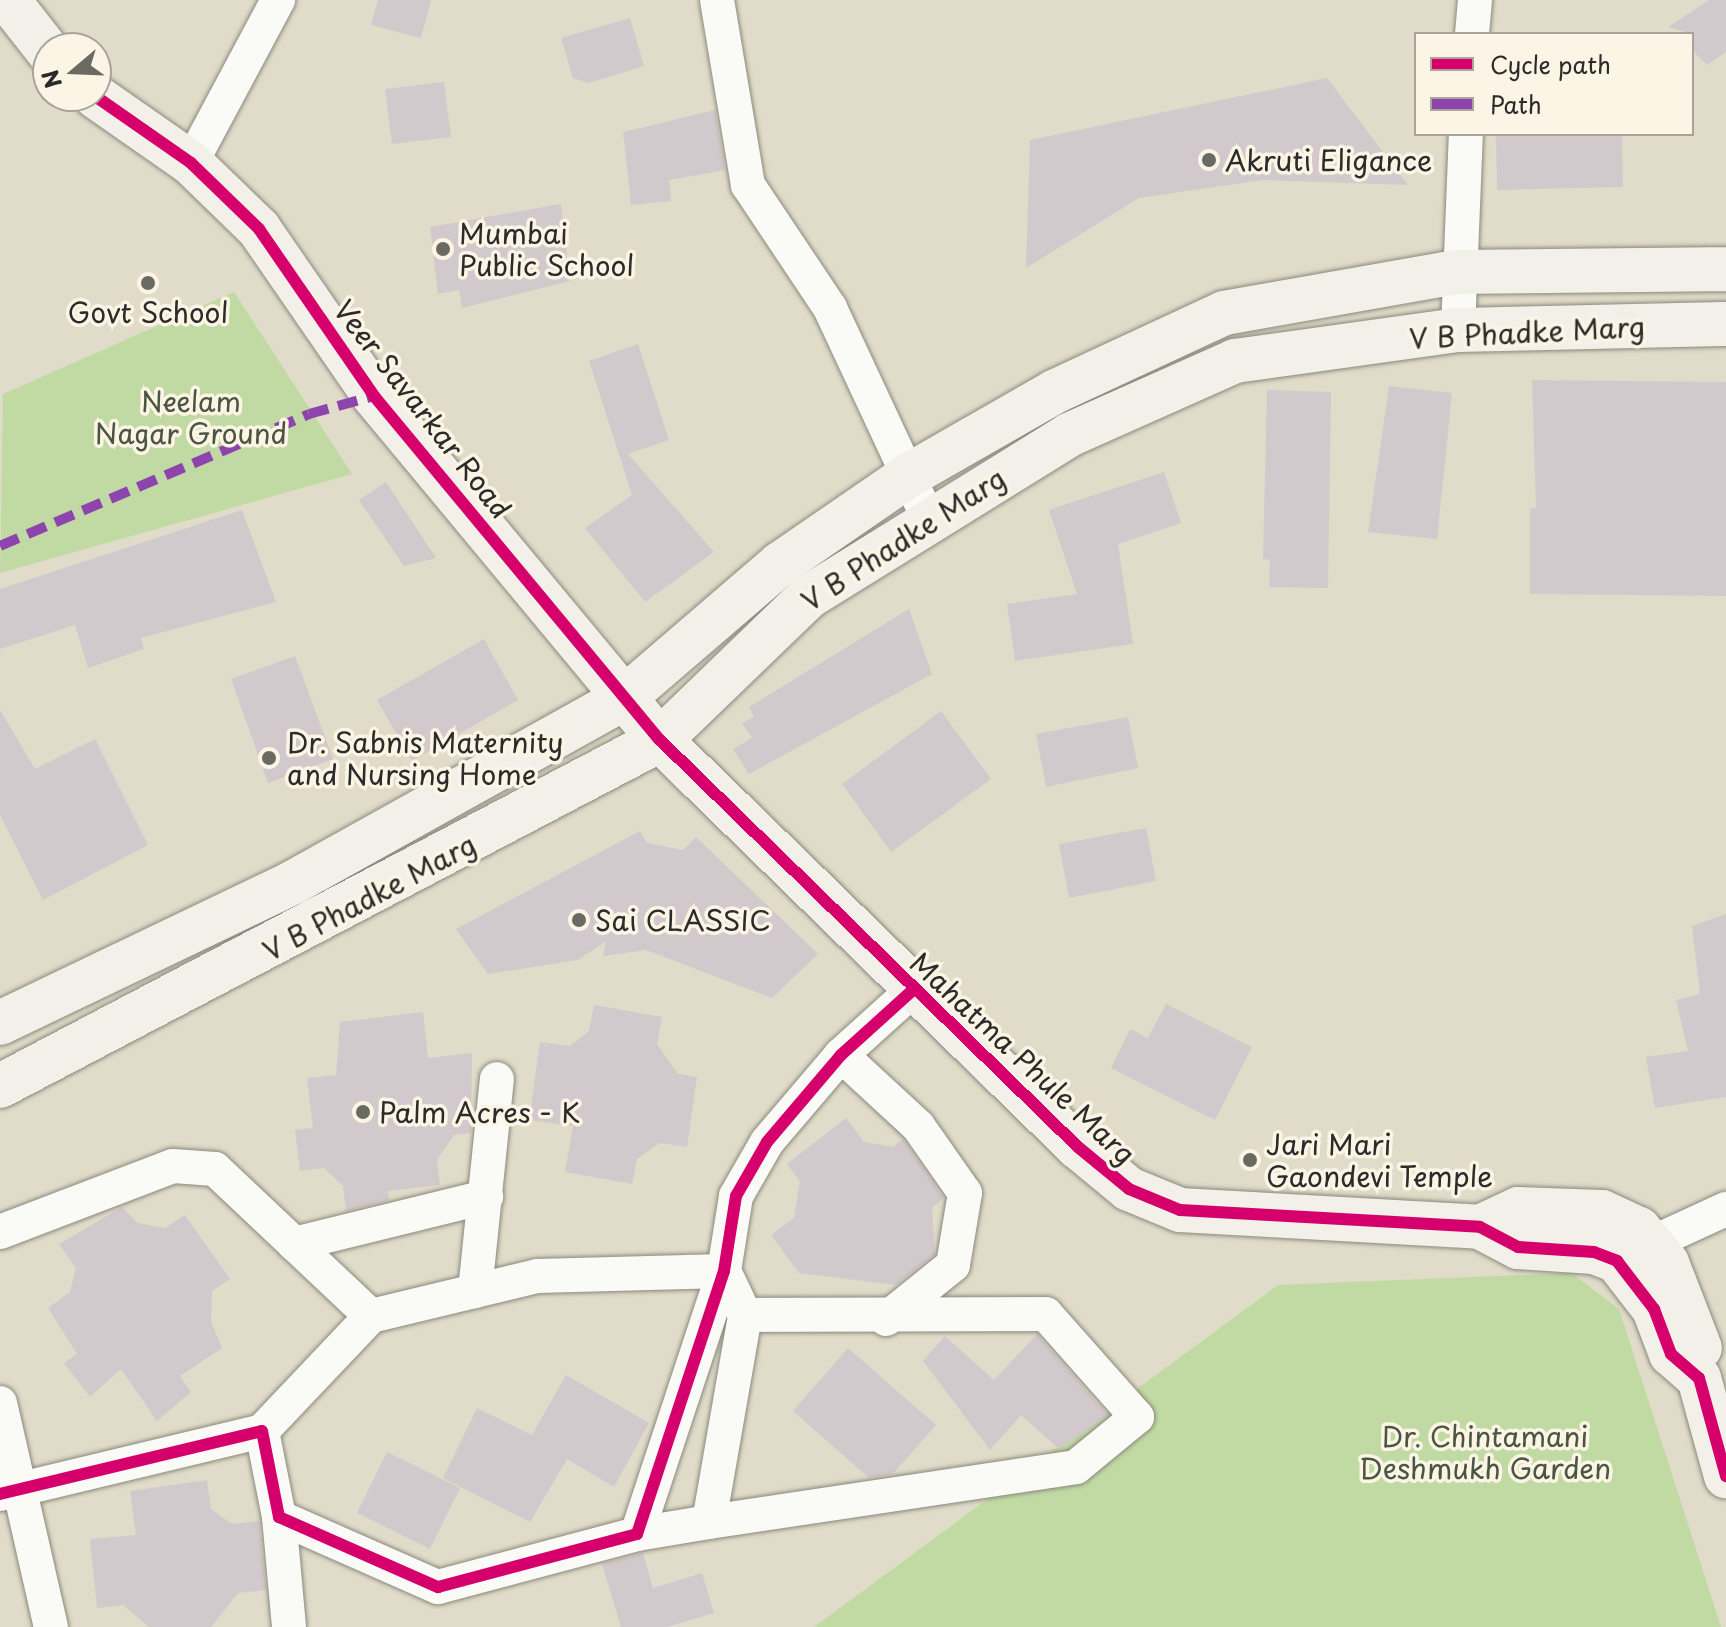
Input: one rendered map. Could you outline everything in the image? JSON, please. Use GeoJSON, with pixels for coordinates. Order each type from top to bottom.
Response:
{"type":"FeatureCollection","features":[{"type":"Feature","properties":{"kind":"main road"},"geometry":{"type":"LineString","coordinates":[[8,0],[33,32]]}},
{"type":"Feature","properties":{"kind":"main road","name":"Veer Savarkar Road"},"geometry":{"type":"LineString","coordinates":[[112,108],[191,163],[259,229],[374,396],[660,740]]}},
{"type":"Feature","properties":{"kind":"main road","name":"V B Phadke Marg"},"geometry":{"type":"LineString","coordinates":[[5,1010],[292,883],[624,698],[780,564],[911,474],[973,436],[1224,313],[1456,272],[1726,269]]}},
{"type":"Feature","properties":{"kind":"main road","name":"V B Phadke Marg"},"geometry":{"type":"LineString","coordinates":[[0,1086],[48,1065],[660,740],[808,597],[996,477],[1235,361],[1458,330],[1726,324]]}},
{"type":"Feature","properties":{"kind":"main road"},"geometry":{"type":"LineString","coordinates":[[973,436],[996,477]]}},
{"type":"Feature","properties":{"kind":"main road","name":"Mahatma Phule Marg"},"geometry":{"type":"LineString","coordinates":[[660,740],[914,989],[1129,1189],[1180,1210],[1480,1227],[1518,1209],[1602,1212],[1634,1250]]}},
{"type":"Feature","properties":{"kind":"main road"},"geometry":{"type":"LineString","coordinates":[[5,1010],[48,1065]]}},
{"type":"Feature","properties":{"kind":"main road"},"geometry":{"type":"LineString","coordinates":[[1634,1250],[1668,1303],[1700,1342],[1699,1378],[1726,1476]]}},
{"type":"Feature","properties":{"kind":"street"},"geometry":{"type":"LineString","coordinates":[[191,163],[278,0]]}},
{"type":"Feature","properties":{"kind":"street"},"geometry":{"type":"LineString","coordinates":[[717,0],[748,185],[830,308],[911,474],[928,518]]}},
{"type":"Feature","properties":{"kind":"street"},"geometry":{"type":"LineString","coordinates":[[1472,32],[1475,0]]}},
{"type":"Feature","properties":{"kind":"street"},"geometry":{"type":"LineString","coordinates":[[1458,330],[1456,272],[1466,136]]}},
{"type":"Feature","properties":{"kind":"street"},"geometry":{"type":"LineString","coordinates":[[637,1534],[724,1271],[736,1196],[767,1142],[841,1055],[914,989]]}},
{"type":"Feature","properties":{"kind":"street"},"geometry":{"type":"LineString","coordinates":[[841,1055],[918,1126],[965,1193],[953,1265],[886,1319]]}},
{"type":"Feature","properties":{"kind":"street"},"geometry":{"type":"LineString","coordinates":[[475,1291],[497,1079]]}},
{"type":"Feature","properties":{"kind":"street"},"geometry":{"type":"LineString","coordinates":[[0,1232],[189,1163],[215,1169],[371,1316]]}},
{"type":"Feature","properties":{"kind":"street"},"geometry":{"type":"LineString","coordinates":[[294,1244],[486,1197]]}},
{"type":"Feature","properties":{"kind":"street"},"geometry":{"type":"LineString","coordinates":[[1634,1250],[1726,1209]]}},
{"type":"Feature","properties":{"kind":"street"},"geometry":{"type":"LineString","coordinates":[[11,1492],[262,1431],[371,1316],[475,1291],[574,1272],[724,1271]]}},
{"type":"Feature","properties":{"kind":"street"},"geometry":{"type":"LineString","coordinates":[[709,1522],[745,1315],[724,1271]]}},
{"type":"Feature","properties":{"kind":"street"},"geometry":{"type":"LineString","coordinates":[[279,1517],[438,1587],[637,1534],[1076,1467],[1137,1417],[1046,1314],[886,1319],[745,1315]]}},
{"type":"Feature","properties":{"kind":"street"},"geometry":{"type":"LineString","coordinates":[[0,1403],[11,1492],[51,1627]]}},
{"type":"Feature","properties":{"kind":"street"},"geometry":{"type":"LineString","coordinates":[[262,1431],[279,1517],[289,1627]]}},
{"type":"Feature","properties":{"kind":"green space","name":"Neelam Nagar Ground"},"geometry":{"type":"Polygon","coordinates":[[[234,292],[352,474],[0,573],[3,394],[234,292]]]}},
{"type":"Feature","properties":{"kind":"green space","name":"Dr. Chintamani Deshmukh Garden"},"geometry":{"type":"Polygon","coordinates":[[[1571,1273],[1619,1309],[1721,1627],[814,1627],[1278,1285],[1571,1273]]]}},
{"type":"Feature","properties":{"kind":"building"},"geometry":{"type":"Polygon","coordinates":[[[378,0],[431,0],[421,38],[371,25],[378,0]]]}},
{"type":"Feature","properties":{"kind":"building"},"geometry":{"type":"Polygon","coordinates":[[[1709,0],[1726,0],[1726,52],[1707,65],[1694,52],[1694,32],[1668,27],[1709,0]]]}},
{"type":"Feature","properties":{"kind":"building"},"geometry":{"type":"Polygon","coordinates":[[[630,18],[644,66],[589,83],[573,78],[561,38],[630,18]]]}},
{"type":"Feature","properties":{"kind":"building","name":"Akruti Eligance"},"geometry":{"type":"Polygon","coordinates":[[[1327,78],[1408,185],[1263,180],[1139,198],[1026,268],[1030,140],[1327,78]]]}},
{"type":"Feature","properties":{"kind":"building"},"geometry":{"type":"Polygon","coordinates":[[[444,82],[451,137],[392,144],[385,89],[444,82]]]}},
{"type":"Feature","properties":{"kind":"building"},"geometry":{"type":"Polygon","coordinates":[[[715,110],[725,170],[669,180],[671,201],[631,205],[623,132],[715,110]]]}},
{"type":"Feature","properties":{"kind":"building"},"geometry":{"type":"Polygon","coordinates":[[[1496,136],[1622,136],[1623,187],[1497,190],[1496,136]]]}},
{"type":"Feature","properties":{"kind":"building"},"geometry":{"type":"Polygon","coordinates":[[[561,204],[570,281],[462,308],[459,290],[438,294],[430,227],[561,204]]]}},
{"type":"Feature","properties":{"kind":"building"},"geometry":{"type":"Polygon","coordinates":[[[638,344],[669,440],[628,454],[714,552],[645,602],[585,528],[632,495],[589,361],[638,344]]]}},
{"type":"Feature","properties":{"kind":"building"},"geometry":{"type":"Polygon","coordinates":[[[1532,380],[1726,382],[1726,596],[1530,594],[1530,508],[1536,508],[1532,380]]]}},
{"type":"Feature","properties":{"kind":"building"},"geometry":{"type":"Polygon","coordinates":[[[1389,386],[1452,393],[1437,539],[1368,532],[1389,386]]]}},
{"type":"Feature","properties":{"kind":"building"},"geometry":{"type":"Polygon","coordinates":[[[1267,390],[1331,392],[1328,588],[1269,587],[1270,560],[1263,559],[1267,390]]]}},
{"type":"Feature","properties":{"kind":"building"},"geometry":{"type":"Polygon","coordinates":[[[1164,472],[1181,523],[1118,544],[1133,644],[1015,661],[1007,604],[1077,594],[1049,510],[1164,472]]]}},
{"type":"Feature","properties":{"kind":"building"},"geometry":{"type":"Polygon","coordinates":[[[386,482],[436,558],[404,566],[359,500],[386,482]]]}},
{"type":"Feature","properties":{"kind":"building"},"geometry":{"type":"Polygon","coordinates":[[[242,510],[276,602],[141,638],[144,649],[88,668],[75,625],[0,649],[0,589],[242,510]]]}},
{"type":"Feature","properties":{"kind":"building"},"geometry":{"type":"Polygon","coordinates":[[[909,609],[932,674],[749,774],[733,749],[752,738],[742,723],[754,717],[749,707],[909,609]]]}},
{"type":"Feature","properties":{"kind":"building"},"geometry":{"type":"Polygon","coordinates":[[[484,639],[518,700],[412,761],[377,700],[484,639]]]}},
{"type":"Feature","properties":{"kind":"building"},"geometry":{"type":"Polygon","coordinates":[[[295,656],[333,759],[268,783],[231,679],[295,656]]]}},
{"type":"Feature","properties":{"kind":"building"},"geometry":{"type":"Polygon","coordinates":[[[0,710],[35,769],[95,739],[148,845],[43,900],[0,815],[0,710]]]}},
{"type":"Feature","properties":{"kind":"building"},"geometry":{"type":"Polygon","coordinates":[[[941,711],[991,779],[891,852],[842,784],[941,711]]]}},
{"type":"Feature","properties":{"kind":"building"},"geometry":{"type":"Polygon","coordinates":[[[1128,717],[1138,768],[1046,787],[1036,734],[1128,717]]]}},
{"type":"Feature","properties":{"kind":"building"},"geometry":{"type":"Polygon","coordinates":[[[1146,828],[1156,881],[1069,898],[1059,844],[1146,828]]]}},
{"type":"Feature","properties":{"kind":"building","name":"Sai CLASSIC"},"geometry":{"type":"Polygon","coordinates":[[[640,831],[647,843],[683,850],[696,837],[818,954],[772,998],[646,950],[603,956],[606,941],[578,960],[488,974],[456,929],[640,831]]]}},
{"type":"Feature","properties":{"kind":"building"},"geometry":{"type":"Polygon","coordinates":[[[1726,914],[1726,1097],[1655,1108],[1646,1057],[1688,1051],[1676,1000],[1700,994],[1692,926],[1726,914]]]}},
{"type":"Feature","properties":{"kind":"building"},"geometry":{"type":"Polygon","coordinates":[[[1166,1004],[1252,1047],[1215,1120],[1111,1068],[1130,1029],[1148,1038],[1166,1004]]]}},
{"type":"Feature","properties":{"kind":"building"},"geometry":{"type":"Polygon","coordinates":[[[594,1005],[662,1017],[657,1044],[678,1074],[697,1077],[687,1147],[660,1143],[637,1159],[632,1184],[565,1172],[573,1126],[529,1120],[540,1042],[570,1046],[589,1031],[594,1005]]]}},
{"type":"Feature","properties":{"kind":"building","name":"Palm Acres - K"},"geometry":{"type":"Polygon","coordinates":[[[423,1012],[428,1058],[472,1053],[471,1133],[454,1135],[437,1160],[440,1185],[388,1191],[389,1200],[346,1211],[343,1186],[324,1168],[300,1171],[295,1130],[313,1128],[307,1078],[336,1075],[340,1022],[423,1012]]]}},
{"type":"Feature","properties":{"kind":"building"},"geometry":{"type":"Polygon","coordinates":[[[846,1118],[864,1142],[893,1147],[903,1139],[944,1198],[932,1208],[935,1254],[896,1285],[799,1273],[771,1235],[794,1218],[800,1181],[787,1164],[846,1118]]]}},
{"type":"Feature","properties":{"kind":"building"},"geometry":{"type":"Polygon","coordinates":[[[122,1207],[138,1223],[165,1228],[185,1215],[230,1279],[212,1291],[211,1321],[222,1348],[180,1376],[191,1392],[157,1421],[121,1369],[90,1397],[64,1363],[77,1354],[48,1308],[70,1292],[76,1268],[59,1244],[122,1207]]]}},
{"type":"Feature","properties":{"kind":"building"},"geometry":{"type":"Polygon","coordinates":[[[1037,1334],[1108,1415],[1059,1449],[1021,1415],[990,1450],[923,1361],[945,1336],[994,1380],[1037,1334]]]}},
{"type":"Feature","properties":{"kind":"building"},"geometry":{"type":"Polygon","coordinates":[[[848,1348],[936,1425],[893,1474],[869,1478],[793,1411],[848,1348]]]}},
{"type":"Feature","properties":{"kind":"building"},"geometry":{"type":"Polygon","coordinates":[[[566,1375],[649,1423],[614,1487],[567,1459],[530,1522],[443,1478],[477,1408],[532,1435],[566,1375]]]}},
{"type":"Feature","properties":{"kind":"building"},"geometry":{"type":"Polygon","coordinates":[[[387,1452],[460,1488],[430,1549],[357,1513],[387,1452]]]}},
{"type":"Feature","properties":{"kind":"building"},"geometry":{"type":"Polygon","coordinates":[[[207,1480],[211,1509],[232,1524],[259,1521],[266,1590],[238,1593],[211,1627],[149,1627],[123,1605],[97,1608],[90,1539],[136,1535],[130,1491],[207,1480]]]}},
{"type":"Feature","properties":{"kind":"building"},"geometry":{"type":"Polygon","coordinates":[[[643,1553],[653,1588],[702,1573],[714,1613],[667,1627],[621,1627],[602,1564],[643,1553]]]}},
{"type":"Feature","properties":{"kind":"marked path"},"geometry":{"type":"LineString","coordinates":[[0,546],[309,414],[374,396]]}},
{"type":"Feature","properties":{"kind":"cycle path"},"geometry":{"type":"LineString","coordinates":[[112,108],[191,163],[259,229],[374,396],[660,740],[1078,1147],[1129,1189],[1180,1210],[1480,1227],[1518,1247],[1594,1252],[1617,1261],[1654,1309],[1671,1354],[1699,1378],[1726,1476]]}},
{"type":"Feature","properties":{"kind":"cycle path"},"geometry":{"type":"LineString","coordinates":[[0,1494],[262,1431],[279,1517],[438,1587],[637,1534],[724,1271],[736,1196],[767,1142],[841,1055],[914,989]]}},
{"type":"Feature","properties":{"kind":"place","name":"Akruti Eligance"},"geometry":{"type":"Point","coordinates":[1209,160]}},
{"type":"Feature","properties":{"kind":"place","name":"Mumbai Public School"},"geometry":{"type":"Point","coordinates":[443,249]}},
{"type":"Feature","properties":{"kind":"place","name":"Govt School"},"geometry":{"type":"Point","coordinates":[148,283]}},
{"type":"Feature","properties":{"kind":"place","name":"Dr. Sabnis Maternity and Nursing Home"},"geometry":{"type":"Point","coordinates":[269,758]}},
{"type":"Feature","properties":{"kind":"place","name":"Sai CLASSIC"},"geometry":{"type":"Point","coordinates":[579,920]}},
{"type":"Feature","properties":{"kind":"place","name":"Palm Acres - K"},"geometry":{"type":"Point","coordinates":[363,1112]}},
{"type":"Feature","properties":{"kind":"place","name":"Jari Mari Gaondevi Temple"},"geometry":{"type":"Point","coordinates":[1250,1160]}}]}
